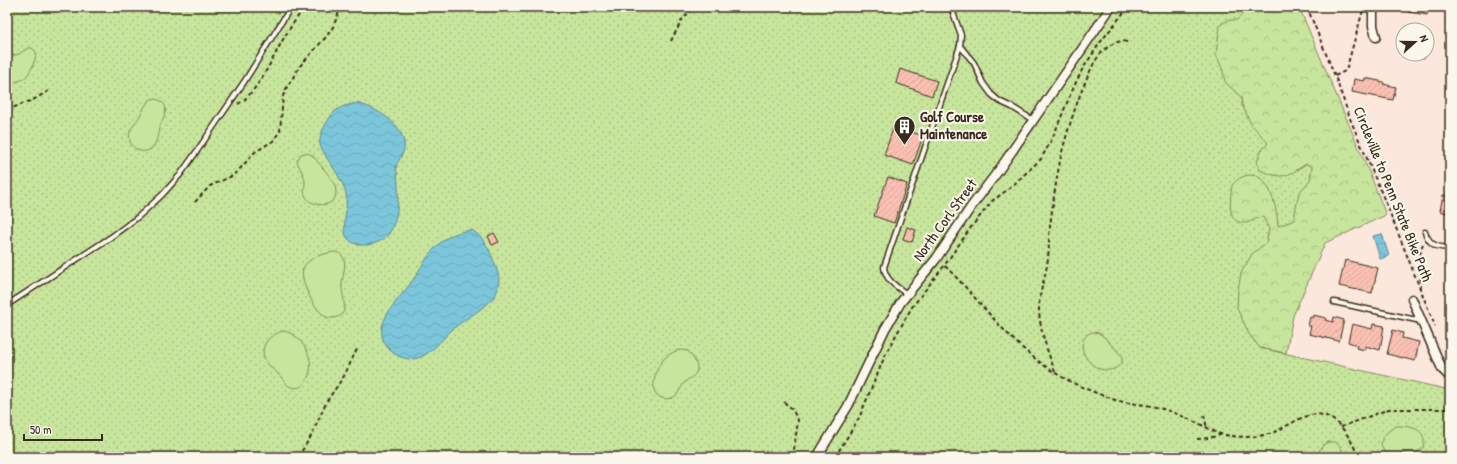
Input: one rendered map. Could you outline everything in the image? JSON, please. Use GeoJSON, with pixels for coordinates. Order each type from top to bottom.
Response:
{"type":"FeatureCollection","features":[{"type":"Feature","properties":{"kind":"street","name":"North Corl Street"},"geometry":{"type":"LineString","coordinates":[[817,457],[848,406],[885,329],[907,294],[936,259],[971,207],[1034,120],[1111,7]]}},
{"type":"Feature","properties":{"kind":"street"},"geometry":{"type":"LineString","coordinates":[[1373,7],[1373,26],[1376,37]]}},
{"type":"Feature","properties":{"kind":"street"},"geometry":{"type":"LineString","coordinates":[[1412,299],[1442,369],[1450,377]]}},
{"type":"Feature","properties":{"kind":"lane"},"geometry":{"type":"LineString","coordinates":[[7,305],[110,237],[162,195],[180,175],[244,82],[291,7]]}},
{"type":"Feature","properties":{"kind":"lane"},"geometry":{"type":"LineString","coordinates":[[907,294],[888,279],[885,274],[886,260],[960,46],[961,35],[951,7]]}},
{"type":"Feature","properties":{"kind":"lane"},"geometry":{"type":"LineString","coordinates":[[960,46],[974,63],[990,94],[999,101],[1034,120]]}},
{"type":"Feature","properties":{"kind":"lane"},"geometry":{"type":"LineString","coordinates":[[1425,232],[1427,238],[1436,246],[1443,248],[1450,247]]}},
{"type":"Feature","properties":{"kind":"lane"},"geometry":{"type":"LineString","coordinates":[[1334,302],[1421,321]]}},
{"type":"Feature","properties":{"kind":"path"},"geometry":{"type":"LineString","coordinates":[[228,104],[236,105],[247,98],[304,7]]}},
{"type":"Feature","properties":{"kind":"path"},"geometry":{"type":"LineString","coordinates":[[195,202],[210,186],[232,176],[256,152],[273,141],[280,131],[282,122],[283,96],[286,89],[300,66],[333,27],[341,7]]}},
{"type":"Feature","properties":{"kind":"path"},"geometry":{"type":"LineString","coordinates":[[671,40],[682,20],[694,7]]}},
{"type":"Feature","properties":{"kind":"path"},"geometry":{"type":"LineString","coordinates":[[835,457],[859,418],[875,377],[897,332],[912,306],[944,266],[969,230],[992,201],[1010,188],[1041,159],[1053,137],[1082,70],[1099,44],[1128,7]]}},
{"type":"Feature","properties":{"kind":"path","name":"Circleville to Penn State Bike Path"},"geometry":{"type":"LineString","coordinates":[[1307,7],[1335,76],[1340,94],[1437,331]]}},
{"type":"Feature","properties":{"kind":"path"},"geometry":{"type":"LineString","coordinates":[[1335,76],[1347,67],[1364,7]]}},
{"type":"Feature","properties":{"kind":"path"},"geometry":{"type":"LineString","coordinates":[[1055,373],[1040,320],[1039,307],[1048,258],[1052,215],[1062,153],[1079,98],[1093,65],[1101,54],[1118,41],[1125,40],[1130,43]]}},
{"type":"Feature","properties":{"kind":"path"},"geometry":{"type":"LineString","coordinates":[[7,110],[35,99],[50,90]]}},
{"type":"Feature","properties":{"kind":"path"},"geometry":{"type":"LineString","coordinates":[[1421,292],[1419,271],[1420,252],[1427,238]]}},
{"type":"Feature","properties":{"kind":"path"},"geometry":{"type":"LineString","coordinates":[[936,259],[967,288],[1004,330],[1035,358],[1055,373],[1080,386],[1121,402],[1162,408],[1223,434],[1241,436],[1264,435],[1311,415],[1326,417],[1341,427],[1351,441],[1358,457]]}},
{"type":"Feature","properties":{"kind":"path"},"geometry":{"type":"LineString","coordinates":[[298,457],[310,438],[327,401],[344,376],[358,347]]}},
{"type":"Feature","properties":{"kind":"path"},"geometry":{"type":"LineString","coordinates":[[784,402],[792,409],[798,420],[793,457]]}},
{"type":"Feature","properties":{"kind":"path"},"geometry":{"type":"LineString","coordinates":[[1341,427],[1389,409],[1450,409]]}},
{"type":"Feature","properties":{"kind":"path"},"geometry":{"type":"LineString","coordinates":[[1204,415],[1207,428]]}},
{"type":"Feature","properties":{"kind":"path"},"geometry":{"type":"LineString","coordinates":[[1197,439],[1209,438],[1223,434]]}},
{"type":"Feature","properties":{"kind":"green space"},"geometry":{"type":"Polygon","coordinates":[[[7,7],[1298,7],[1340,112],[1260,348],[1450,390],[1450,457],[7,457],[7,7]]]}},
{"type":"Feature","properties":{"kind":"green space"},"geometry":{"type":"Polygon","coordinates":[[[1247,7],[1299,7],[1386,215],[1325,243],[1293,316],[1286,353],[1260,348],[1249,334],[1237,308],[1241,273],[1252,254],[1266,243],[1269,229],[1263,217],[1244,223],[1238,222],[1234,219],[1230,208],[1232,185],[1242,177],[1251,175],[1259,177],[1270,191],[1276,209],[1278,226],[1295,220],[1299,193],[1310,180],[1312,166],[1306,164],[1294,172],[1284,176],[1274,175],[1260,170],[1257,162],[1261,151],[1268,143],[1251,124],[1242,105],[1241,97],[1225,82],[1223,71],[1216,54],[1220,25],[1228,20],[1237,20],[1247,9],[1247,7]]]}},
{"type":"Feature","properties":{"kind":"green space"},"geometry":{"type":"Polygon","coordinates":[[[28,48],[32,48],[36,52],[34,63],[30,71],[26,77],[21,80],[7,84],[7,57],[19,54],[28,48]]]}},
{"type":"Feature","properties":{"kind":"green space"},"geometry":{"type":"Polygon","coordinates":[[[151,99],[164,103],[166,109],[154,146],[148,150],[139,151],[132,146],[130,142],[130,132],[147,102],[151,99]]]}},
{"type":"Feature","properties":{"kind":"green space"},"geometry":{"type":"Polygon","coordinates":[[[305,153],[314,157],[333,182],[336,191],[333,201],[319,204],[309,201],[306,197],[304,191],[305,179],[297,161],[301,154],[305,153]]]}},
{"type":"Feature","properties":{"kind":"green space"},"geometry":{"type":"Polygon","coordinates":[[[335,252],[343,257],[344,261],[342,287],[344,311],[342,315],[331,318],[326,317],[315,306],[304,282],[303,269],[312,259],[321,255],[335,252]]]}},
{"type":"Feature","properties":{"kind":"green space"},"geometry":{"type":"Polygon","coordinates":[[[284,331],[298,338],[303,344],[310,359],[309,375],[304,384],[298,388],[294,388],[287,384],[268,364],[263,353],[269,339],[273,335],[284,331]]]}},
{"type":"Feature","properties":{"kind":"green space"},"geometry":{"type":"Polygon","coordinates":[[[1092,332],[1099,333],[1104,337],[1122,356],[1122,363],[1113,369],[1104,370],[1096,367],[1089,361],[1084,353],[1082,345],[1085,338],[1092,332]]]}},
{"type":"Feature","properties":{"kind":"green space"},"geometry":{"type":"Polygon","coordinates":[[[680,350],[688,351],[691,354],[695,360],[697,370],[693,376],[685,382],[674,397],[665,399],[659,397],[655,392],[654,387],[658,367],[666,357],[680,350]]]}},
{"type":"Feature","properties":{"kind":"green space"},"geometry":{"type":"Polygon","coordinates":[[[1397,426],[1418,430],[1423,437],[1423,448],[1417,452],[1404,453],[1394,456],[1386,453],[1382,448],[1382,440],[1386,433],[1397,426]]]}},
{"type":"Feature","properties":{"kind":"green space"},"geometry":{"type":"Polygon","coordinates":[[[1335,442],[1340,446],[1345,457],[1315,457],[1324,444],[1335,442]]]}},
{"type":"Feature","properties":{"kind":"water"},"geometry":{"type":"Polygon","coordinates":[[[357,103],[386,116],[398,128],[402,134],[404,142],[402,154],[396,165],[398,202],[392,229],[385,238],[370,244],[362,245],[351,242],[346,236],[346,194],[340,178],[320,145],[323,130],[333,114],[339,108],[357,103]]]}},
{"type":"Feature","properties":{"kind":"water"},"geometry":{"type":"Polygon","coordinates":[[[472,230],[485,243],[499,276],[498,288],[495,296],[486,305],[452,330],[434,348],[423,356],[411,359],[394,354],[383,340],[382,334],[384,321],[390,309],[409,286],[424,262],[436,247],[451,236],[472,230]]]}},
{"type":"Feature","properties":{"kind":"water"},"geometry":{"type":"Polygon","coordinates":[[[1382,234],[1389,256],[1380,259],[1373,236],[1382,234]]]}},
{"type":"Feature","properties":{"kind":"building"},"geometry":{"type":"Polygon","coordinates":[[[1409,7],[1428,7],[1427,15],[1408,12],[1409,7]]]}},
{"type":"Feature","properties":{"kind":"building"},"geometry":{"type":"Polygon","coordinates":[[[900,69],[937,81],[932,96],[896,83],[900,69]]]}},
{"type":"Feature","properties":{"kind":"building"},"geometry":{"type":"Polygon","coordinates":[[[1365,78],[1384,82],[1383,84],[1396,87],[1393,100],[1352,92],[1354,79],[1364,81],[1365,78]]]}},
{"type":"Feature","properties":{"kind":"building","name":"Golf Course Maintenance"},"geometry":{"type":"Polygon","coordinates":[[[894,126],[923,136],[913,165],[884,155],[894,126]]]}},
{"type":"Feature","properties":{"kind":"building"},"geometry":{"type":"Polygon","coordinates":[[[888,177],[907,184],[894,223],[874,216],[888,177]]]}},
{"type":"Feature","properties":{"kind":"building"},"geometry":{"type":"Polygon","coordinates":[[[1443,195],[1450,197],[1450,214],[1440,211],[1443,195]]]}},
{"type":"Feature","properties":{"kind":"building"},"geometry":{"type":"Polygon","coordinates":[[[907,227],[916,230],[912,242],[903,239],[907,227]]]}},
{"type":"Feature","properties":{"kind":"building"},"geometry":{"type":"Polygon","coordinates":[[[494,233],[499,242],[492,245],[488,236],[494,233]]]}},
{"type":"Feature","properties":{"kind":"building"},"geometry":{"type":"Polygon","coordinates":[[[1345,260],[1378,268],[1372,293],[1339,286],[1345,260]]]}},
{"type":"Feature","properties":{"kind":"building"},"geometry":{"type":"Polygon","coordinates":[[[1313,315],[1326,318],[1325,320],[1333,322],[1334,317],[1344,320],[1339,341],[1309,334],[1311,326],[1308,326],[1310,317],[1312,318],[1313,315]]]}},
{"type":"Feature","properties":{"kind":"building"},"geometry":{"type":"Polygon","coordinates":[[[1352,324],[1372,329],[1373,324],[1384,326],[1380,350],[1365,346],[1365,350],[1356,348],[1357,345],[1348,342],[1352,324]]]}},
{"type":"Feature","properties":{"kind":"building"},"geometry":{"type":"Polygon","coordinates":[[[1393,330],[1403,333],[1402,338],[1419,342],[1415,361],[1387,354],[1393,330]]]}},
{"type":"Feature","properties":{"kind":"place","name":"Golf Course Maintenance"},"geometry":{"type":"Point","coordinates":[904,146]}}]}
